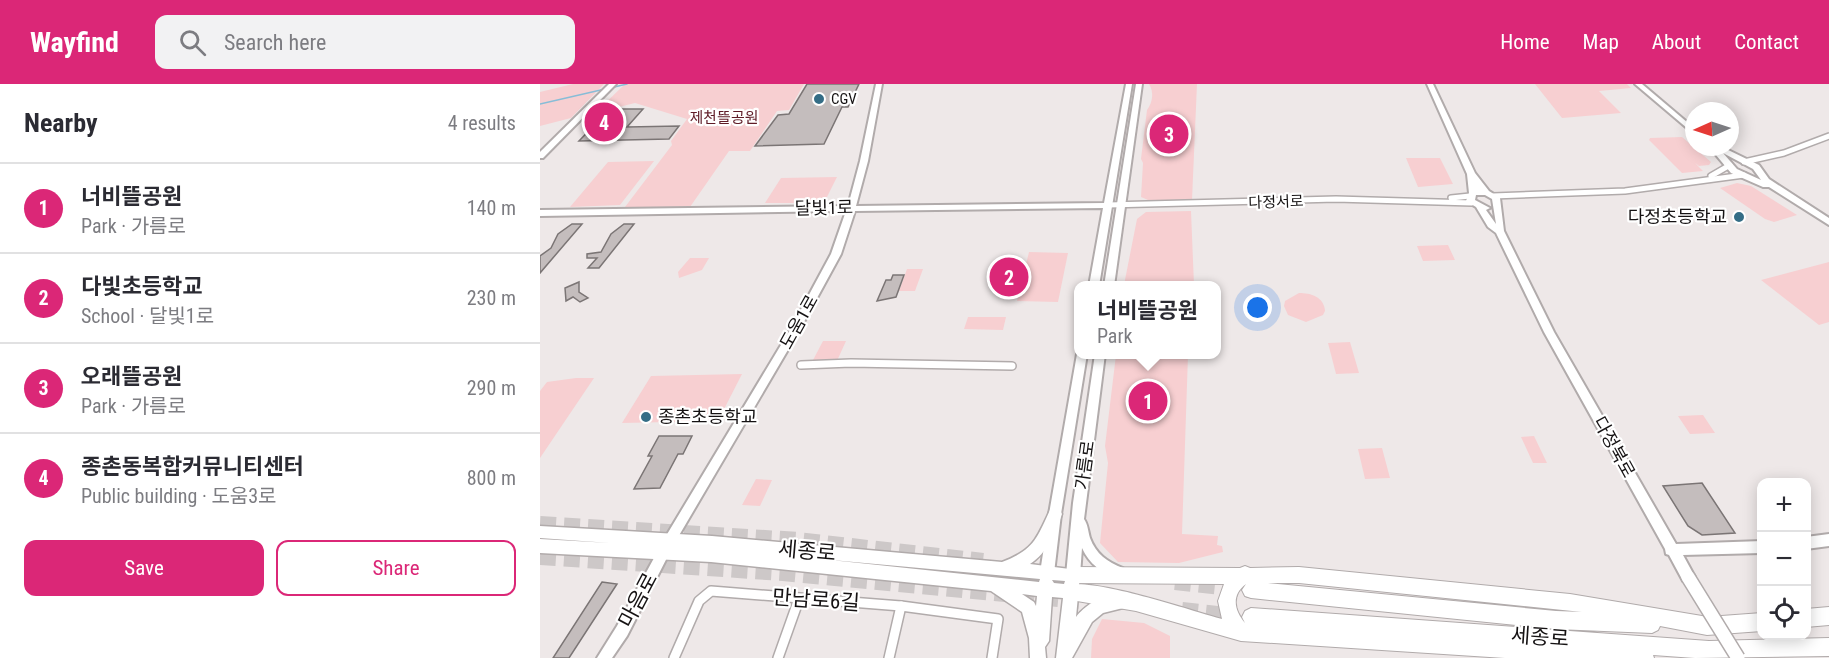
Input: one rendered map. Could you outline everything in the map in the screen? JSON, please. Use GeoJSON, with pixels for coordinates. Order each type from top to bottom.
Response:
{"type":"FeatureCollection","features":[{"type":"Feature","properties":{"kind":"highway","name":"세종로"},"geometry":{"type":"LineString","coordinates":[[1072,584],[1139,576],[1248,582],[1556,620],[1709,626],[1757,622]]}},
{"type":"Feature","properties":{"kind":"highway"},"geometry":{"type":"LineString","coordinates":[[1246,624],[1225,609],[1226,596],[1235,580],[1248,582]]}},
{"type":"Feature","properties":{"kind":"highway"},"geometry":{"type":"LineString","coordinates":[[1072,584],[1133,602],[1246,624],[1645,658]]}},
{"type":"Feature","properties":{"kind":"highway"},"geometry":{"type":"LineString","coordinates":[[1811,618],[1829,616]]}},
{"type":"Feature","properties":{"kind":"highway","name":"세종로"},"geometry":{"type":"LineString","coordinates":[[1246,624],[1709,651],[1829,648]]}},
{"type":"Feature","properties":{"kind":"highway"},"geometry":{"type":"LineString","coordinates":[[1767,658],[1829,648]]}},
{"type":"Feature","properties":{"kind":"main road"},"geometry":{"type":"LineString","coordinates":[[1039,658],[1037,638],[1029,607],[996,577],[1036,554],[1043,545],[1054,514]]}},
{"type":"Feature","properties":{"kind":"main road","name":"세종로"},"geometry":{"type":"LineString","coordinates":[[540,532],[1072,584]]}},
{"type":"Feature","properties":{"kind":"main road","name":"세종로"},"geometry":{"type":"LineString","coordinates":[[540,546],[666,546]]}},
{"type":"Feature","properties":{"kind":"main road"},"geometry":{"type":"LineString","coordinates":[[1039,658],[1047,581]]}},
{"type":"Feature","properties":{"kind":"main road"},"geometry":{"type":"LineString","coordinates":[[1065,658],[1072,584]]}},
{"type":"Feature","properties":{"kind":"main road"},"geometry":{"type":"LineString","coordinates":[[1065,658],[1077,627],[1088,613],[1101,606],[1133,602]]}},
{"type":"Feature","properties":{"kind":"street"},"geometry":{"type":"LineString","coordinates":[[540,156],[613,84]]}},
{"type":"Feature","properties":{"kind":"street","name":"도움1로"},"geometry":{"type":"LineString","coordinates":[[666,546],[794,331],[836,254],[852,207],[879,84]]}},
{"type":"Feature","properties":{"kind":"street"},"geometry":{"type":"LineString","coordinates":[[1095,281],[1129,84]]}},
{"type":"Feature","properties":{"kind":"street"},"geometry":{"type":"LineString","coordinates":[[1110,281],[1139,84]]}},
{"type":"Feature","properties":{"kind":"street"},"geometry":{"type":"LineString","coordinates":[[1430,84],[1471,174],[1493,199],[1502,224],[1500,231],[1491,225],[1474,200],[1471,174]]}},
{"type":"Feature","properties":{"kind":"street"},"geometry":{"type":"LineString","coordinates":[[1638,84],[1685,124]]}},
{"type":"Feature","properties":{"kind":"street"},"geometry":{"type":"LineString","coordinates":[[1759,172],[1762,164],[1829,136]]}},
{"type":"Feature","properties":{"kind":"street"},"geometry":{"type":"LineString","coordinates":[[1707,178],[1742,161],[1784,153]]}},
{"type":"Feature","properties":{"kind":"street"},"geometry":{"type":"LineString","coordinates":[[1720,156],[1745,175],[1794,200],[1829,222]]}},
{"type":"Feature","properties":{"kind":"street"},"geometry":{"type":"LineString","coordinates":[[1733,156],[1759,172],[1794,200]]}},
{"type":"Feature","properties":{"kind":"street"},"geometry":{"type":"LineString","coordinates":[[1474,200],[1640,190],[1707,178],[1759,172]]}},
{"type":"Feature","properties":{"kind":"street"},"geometry":{"type":"LineString","coordinates":[[1474,200],[1493,199]]}},
{"type":"Feature","properties":{"kind":"street","name":"다정서로"},"geometry":{"type":"LineString","coordinates":[[1108,205],[1474,200]]}},
{"type":"Feature","properties":{"kind":"street","name":"달빛1로"},"geometry":{"type":"LineString","coordinates":[[540,213],[1108,205]]}},
{"type":"Feature","properties":{"kind":"street","name":"다정북로"},"geometry":{"type":"LineString","coordinates":[[1500,231],[1549,332],[1671,550],[1738,658]]}},
{"type":"Feature","properties":{"kind":"street","name":"가름로"},"geometry":{"type":"LineString","coordinates":[[1047,581],[1054,514],[1081,359]]}},
{"type":"Feature","properties":{"kind":"street","name":"가름로"},"geometry":{"type":"LineString","coordinates":[[1072,584],[1079,503],[1099,359]]}},
{"type":"Feature","properties":{"kind":"street"},"geometry":{"type":"LineString","coordinates":[[801,365],[851,363],[1012,366]]}},
{"type":"Feature","properties":{"kind":"street"},"geometry":{"type":"LineString","coordinates":[[1079,503],[1082,535],[1094,559],[1114,571],[1139,576]]}},
{"type":"Feature","properties":{"kind":"street"},"geometry":{"type":"LineString","coordinates":[[1811,542],[1829,540]]}},
{"type":"Feature","properties":{"kind":"street","name":"마음로"},"geometry":{"type":"LineString","coordinates":[[604,658],[622,631],[666,546]]}},
{"type":"Feature","properties":{"kind":"street"},"geometry":{"type":"LineString","coordinates":[[1671,550],[1757,547]]}},
{"type":"Feature","properties":{"kind":"street","name":"만남로6길"},"geometry":{"type":"LineString","coordinates":[[674,658],[699,601],[711,591],[902,606],[998,619],[992,658]]}},
{"type":"Feature","properties":{"kind":"street"},"geometry":{"type":"LineString","coordinates":[[778,658],[799,599]]}},
{"type":"Feature","properties":{"kind":"street"},"geometry":{"type":"LineString","coordinates":[[888,658],[902,606]]}},
{"type":"Feature","properties":{"kind":"green space"},"geometry":{"type":"Polygon","coordinates":[[[573,84],[604,84],[571,118],[540,126],[540,92],[573,84]]]}},
{"type":"Feature","properties":{"kind":"green space","name":"제천뜰공원"},"geometry":{"type":"Polygon","coordinates":[[[625,84],[804,84],[789,110],[777,111],[750,151],[729,151],[690,207],[625,207],[672,145],[671,141],[687,119],[635,103],[595,113],[625,84]]]}},
{"type":"Feature","properties":{"kind":"green space"},"geometry":{"type":"Polygon","coordinates":[[[1149,84],[1197,84],[1192,200],[1148,200],[1141,197],[1143,163],[1141,159],[1147,110],[1152,97],[1149,84]]]}},
{"type":"Feature","properties":{"kind":"green space"},"geometry":{"type":"Polygon","coordinates":[[[1535,84],[1627,84],[1631,88],[1599,91],[1621,113],[1562,118],[1535,84]]]}},
{"type":"Feature","properties":{"kind":"green space"},"geometry":{"type":"Polygon","coordinates":[[[1682,137],[1685,140],[1685,156],[1704,156],[1711,162],[1709,165],[1699,166],[1695,163],[1703,171],[1682,173],[1649,140],[1650,138],[1682,137]]]}},
{"type":"Feature","properties":{"kind":"green space"},"geometry":{"type":"Polygon","coordinates":[[[1406,158],[1440,158],[1453,184],[1418,187],[1406,158]]]}},
{"type":"Feature","properties":{"kind":"green space"},"geometry":{"type":"Polygon","coordinates":[[[654,161],[620,205],[570,207],[608,162],[654,161]]]}},
{"type":"Feature","properties":{"kind":"green space"},"geometry":{"type":"Polygon","coordinates":[[[837,177],[824,203],[765,203],[781,178],[837,177]]]}},
{"type":"Feature","properties":{"kind":"green space"},"geometry":{"type":"Polygon","coordinates":[[[1737,183],[1751,186],[1797,215],[1774,222],[1765,219],[1720,188],[1737,183]]]}},
{"type":"Feature","properties":{"kind":"green space"},"geometry":{"type":"Polygon","coordinates":[[[1191,211],[1194,281],[1125,281],[1137,219],[1146,212],[1191,211]]]}},
{"type":"Feature","properties":{"kind":"green space"},"geometry":{"type":"Polygon","coordinates":[[[1448,245],[1455,260],[1423,261],[1417,246],[1448,245]]]}},
{"type":"Feature","properties":{"kind":"green space"},"geometry":{"type":"Polygon","coordinates":[[[1029,252],[1068,253],[1058,302],[1017,301],[1029,252]]]}},
{"type":"Feature","properties":{"kind":"green space"},"geometry":{"type":"Polygon","coordinates":[[[690,258],[709,258],[702,270],[679,278],[678,272],[690,258]]]}},
{"type":"Feature","properties":{"kind":"green space"},"geometry":{"type":"Polygon","coordinates":[[[1829,262],[1829,322],[1819,325],[1761,280],[1829,262]]]}},
{"type":"Feature","properties":{"kind":"green space"},"geometry":{"type":"Polygon","coordinates":[[[907,269],[923,269],[915,291],[899,291],[907,269]]]}},
{"type":"Feature","properties":{"kind":"green space"},"geometry":{"type":"Polygon","coordinates":[[[1299,293],[1312,295],[1319,299],[1324,306],[1323,315],[1306,322],[1288,315],[1284,306],[1285,301],[1299,293]]]}},
{"type":"Feature","properties":{"kind":"green space"},"geometry":{"type":"Polygon","coordinates":[[[968,317],[1006,317],[1003,330],[964,329],[968,317]]]}},
{"type":"Feature","properties":{"kind":"green space"},"geometry":{"type":"Polygon","coordinates":[[[823,341],[846,341],[836,363],[812,362],[823,341]]]}},
{"type":"Feature","properties":{"kind":"green space"},"geometry":{"type":"Polygon","coordinates":[[[1350,342],[1359,373],[1336,374],[1328,343],[1350,342]]]}},
{"type":"Feature","properties":{"kind":"green space"},"geometry":{"type":"Polygon","coordinates":[[[1116,359],[1188,359],[1182,534],[1218,536],[1217,545],[1222,546],[1223,552],[1179,563],[1118,562],[1100,543],[1108,463],[1105,446],[1116,359]]]}},
{"type":"Feature","properties":{"kind":"green space"},"geometry":{"type":"Polygon","coordinates":[[[742,374],[718,421],[622,423],[651,376],[742,374]]]}},
{"type":"Feature","properties":{"kind":"green space"},"geometry":{"type":"Polygon","coordinates":[[[594,378],[540,458],[540,391],[547,382],[594,378]]]}},
{"type":"Feature","properties":{"kind":"green space"},"geometry":{"type":"Polygon","coordinates":[[[1703,415],[1715,433],[1690,434],[1678,416],[1703,415]]]}},
{"type":"Feature","properties":{"kind":"green space"},"geometry":{"type":"Polygon","coordinates":[[[1534,436],[1547,463],[1533,463],[1521,437],[1534,436]]]}},
{"type":"Feature","properties":{"kind":"green space"},"geometry":{"type":"Polygon","coordinates":[[[1382,448],[1390,478],[1365,479],[1358,449],[1382,448]]]}},
{"type":"Feature","properties":{"kind":"green space"},"geometry":{"type":"Polygon","coordinates":[[[756,479],[772,480],[760,506],[742,505],[756,479]]]}},
{"type":"Feature","properties":{"kind":"green space"},"geometry":{"type":"Polygon","coordinates":[[[1102,619],[1144,623],[1170,636],[1170,658],[1091,658],[1092,639],[1102,619]]]}},
{"type":"Feature","properties":{"kind":"building"},"geometry":{"type":"Polygon","coordinates":[[[807,84],[859,84],[848,107],[842,107],[824,144],[755,146],[778,115],[789,114],[807,84]]]}},
{"type":"Feature","properties":{"kind":"building"},"geometry":{"type":"Polygon","coordinates":[[[617,109],[643,109],[627,127],[679,126],[669,139],[579,141],[607,112],[617,109]]]}},
{"type":"Feature","properties":{"kind":"building"},"geometry":{"type":"Polygon","coordinates":[[[572,224],[582,224],[540,273],[540,256],[551,248],[558,234],[572,224]]]}},
{"type":"Feature","properties":{"kind":"building"},"geometry":{"type":"Polygon","coordinates":[[[624,224],[634,224],[599,268],[588,268],[597,258],[587,258],[587,254],[601,252],[611,234],[624,224]]]}},
{"type":"Feature","properties":{"kind":"building"},"geometry":{"type":"Polygon","coordinates":[[[893,275],[904,275],[896,297],[877,301],[886,280],[891,280],[893,275]]]}},
{"type":"Feature","properties":{"kind":"building"},"geometry":{"type":"Polygon","coordinates":[[[579,282],[579,292],[588,298],[580,302],[573,297],[566,301],[565,288],[579,282]]]}},
{"type":"Feature","properties":{"kind":"building"},"geometry":{"type":"Polygon","coordinates":[[[659,436],[692,436],[683,454],[678,454],[660,488],[634,489],[652,456],[648,456],[659,436]]]}},
{"type":"Feature","properties":{"kind":"building"},"geometry":{"type":"Polygon","coordinates":[[[1702,483],[1735,533],[1702,535],[1688,526],[1663,486],[1702,483]]]}},
{"type":"Feature","properties":{"kind":"building"},"geometry":{"type":"Polygon","coordinates":[[[602,582],[617,584],[569,658],[553,658],[602,582]]]}},
{"type":"Feature","properties":{"kind":"waterway"},"geometry":{"type":"LineString","coordinates":[[610,88],[627,84]]}},
{"type":"Feature","properties":{"kind":"waterway"},"geometry":{"type":"LineString","coordinates":[[540,104],[605,89]]}},
{"type":"Feature","properties":{"kind":"tunnel"},"geometry":{"type":"LineString","coordinates":[[540,524],[798,540],[983,561]]}},
{"type":"Feature","properties":{"kind":"tunnel"},"geometry":{"type":"LineString","coordinates":[[540,557],[783,573],[1079,601]]}},
{"type":"Feature","properties":{"kind":"tunnel"},"geometry":{"type":"LineString","coordinates":[[1175,582],[1251,590]]}},
{"type":"Feature","properties":{"kind":"tunnel"},"geometry":{"type":"LineString","coordinates":[[1182,610],[1237,616]]}},
{"type":"Feature","properties":{"kind":"place","name":"CGV"},"geometry":{"type":"Point","coordinates":[819,99]}},
{"type":"Feature","properties":{"kind":"place","name":"종촌동복합커뮤니티센터"},"geometry":{"type":"Point","coordinates":[604,122]}},
{"type":"Feature","properties":{"kind":"place","name":"오래뜰공원"},"geometry":{"type":"Point","coordinates":[1169,134]}},
{"type":"Feature","properties":{"kind":"place","name":"다정초등학교"},"geometry":{"type":"Point","coordinates":[1739,217]}},
{"type":"Feature","properties":{"kind":"place","name":"다빛초등학교"},"geometry":{"type":"Point","coordinates":[1009,277]}},
{"type":"Feature","properties":{"kind":"place","name":"너비뜰공원"},"geometry":{"type":"Point","coordinates":[1148,401]}},
{"type":"Feature","properties":{"kind":"place","name":"종촌초등학교"},"geometry":{"type":"Point","coordinates":[646,417]}}]}
